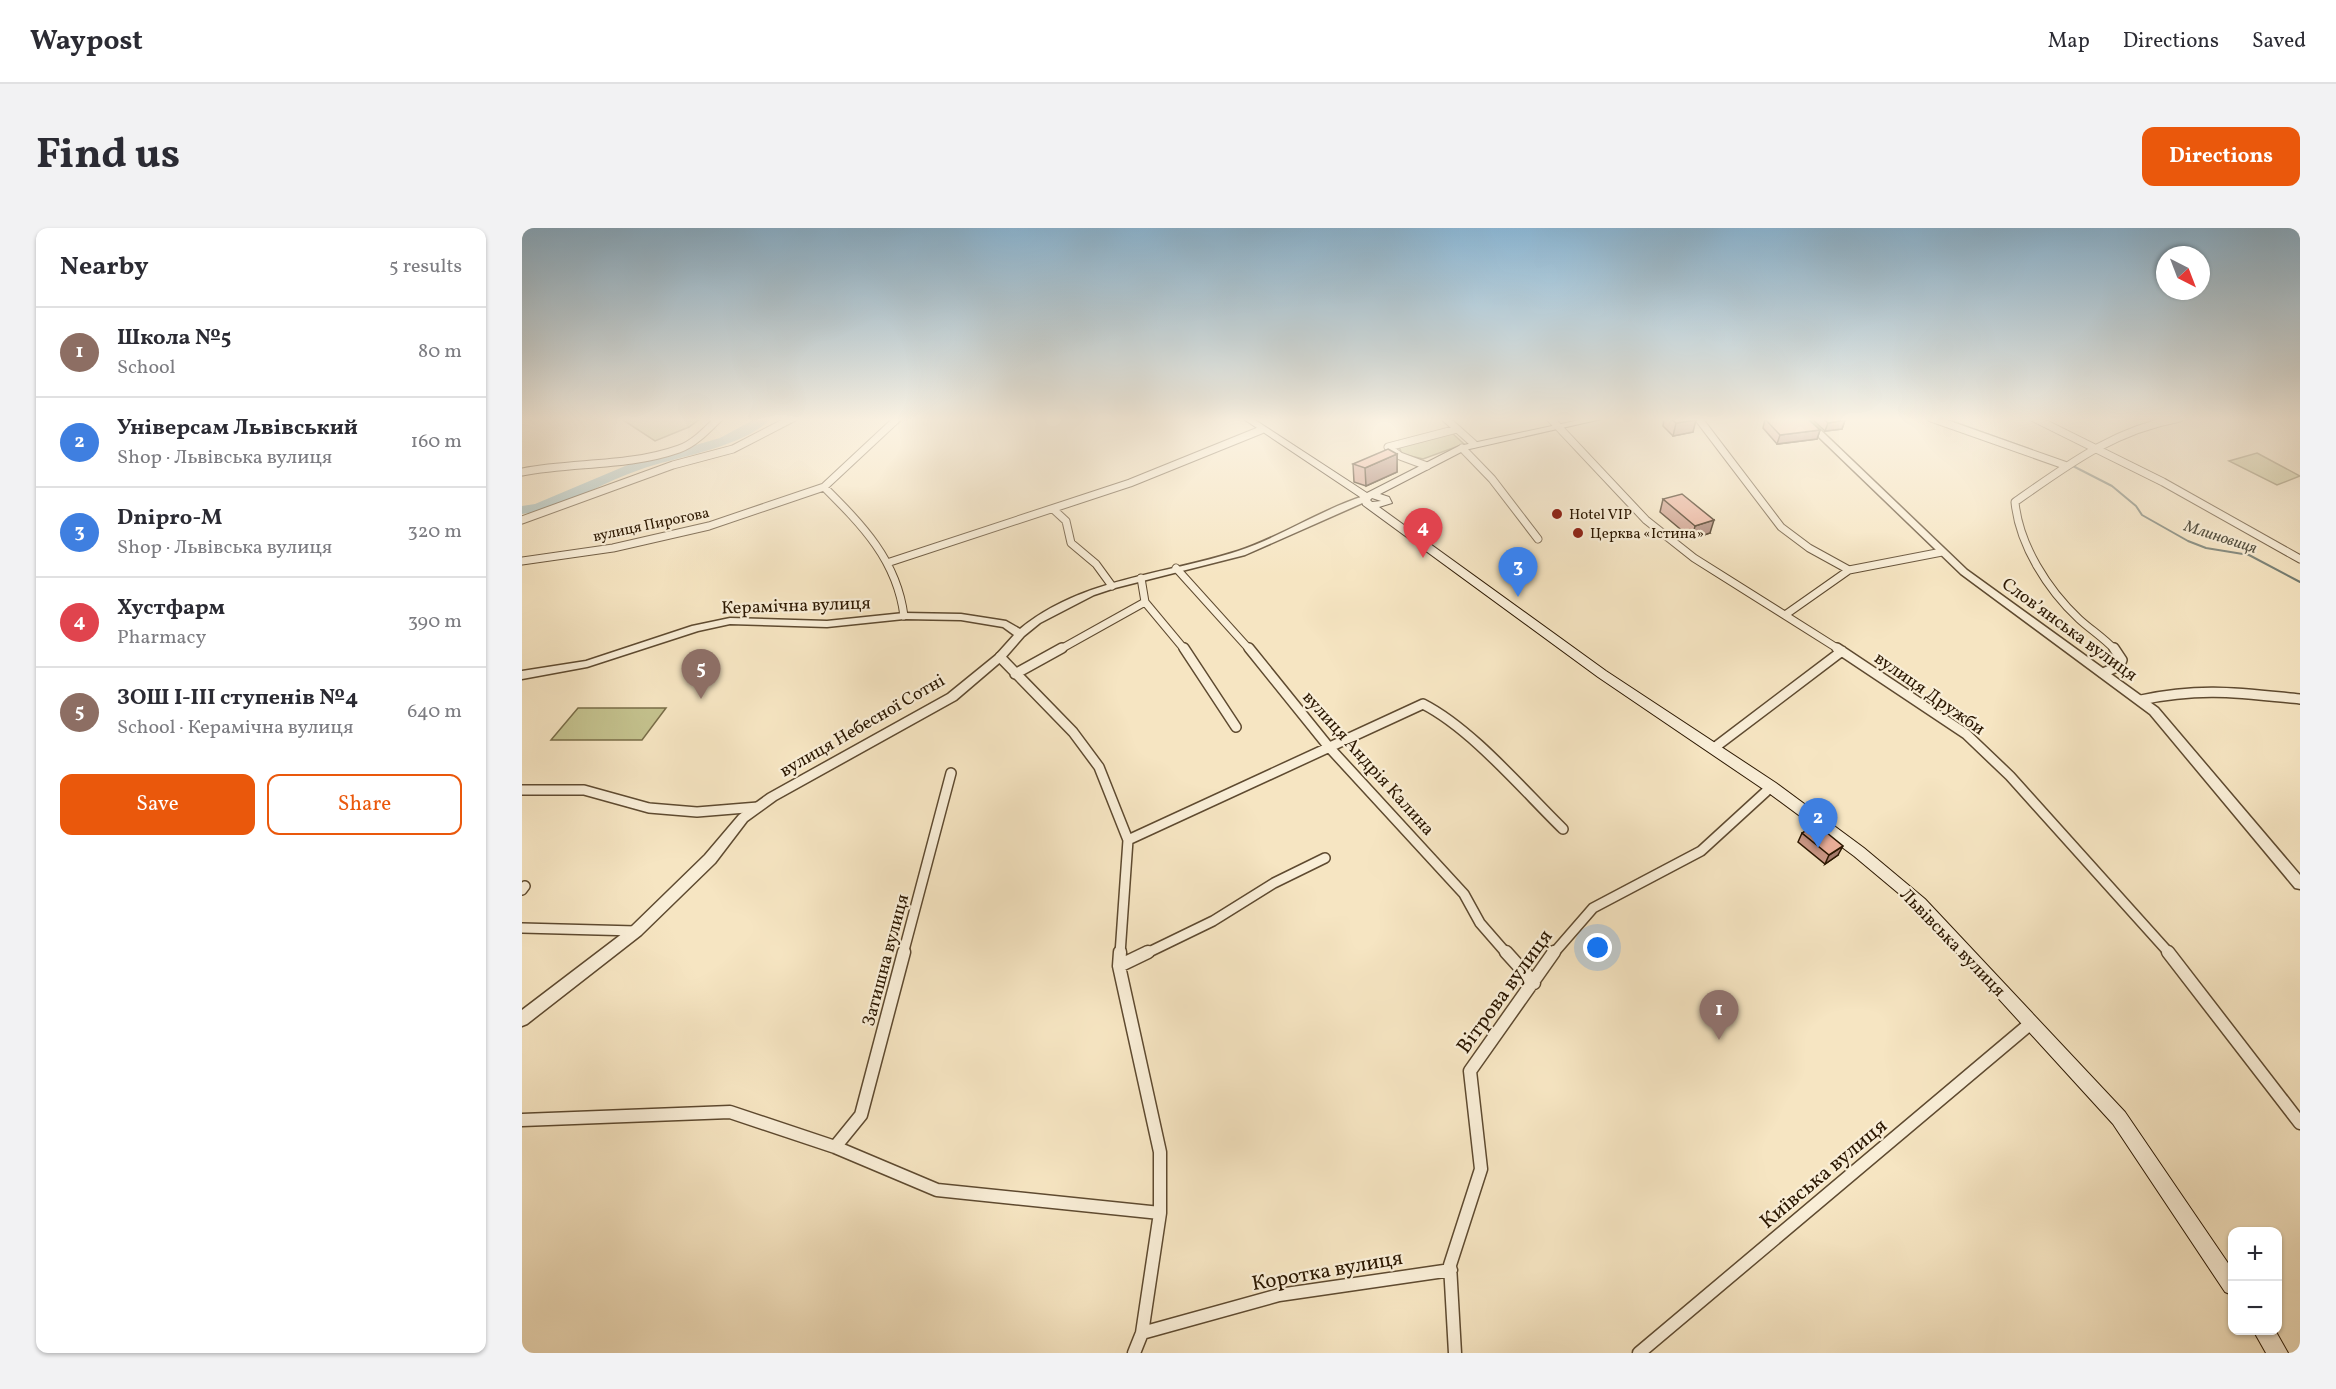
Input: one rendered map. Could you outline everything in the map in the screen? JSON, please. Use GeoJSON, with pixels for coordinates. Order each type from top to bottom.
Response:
{"type":"FeatureCollection","features":[{"type":"Feature","properties":{"kind":"main road"},"geometry":{"type":"LineString","coordinates":[[1324,470],[1368,499],[1381,497],[1387,503],[1422,470]]}},
{"type":"Feature","properties":{"kind":"main road"},"geometry":{"type":"LineString","coordinates":[[1368,499],[1420,470]]}},
{"type":"Feature","properties":{"kind":"main road","name":"Львівська вулиця"},"geometry":{"type":"LineString","coordinates":[[1368,499],[1398,526],[1602,674],[1771,787],[1859,852],[1920,903],[2119,1118],[2229,1281]]}},
{"type":"Feature","properties":{"kind":"main road","name":"Львівська вулиця"},"geometry":{"type":"LineString","coordinates":[[1387,503],[1398,526]]}},
{"type":"Feature","properties":{"kind":"main road"},"geometry":{"type":"LineString","coordinates":[[2266,1335],[2278,1353]]}},
{"type":"Feature","properties":{"kind":"street"},"geometry":{"type":"LineString","coordinates":[[522,520],[658,470]]}},
{"type":"Feature","properties":{"kind":"street","name":"вулиця Пирогова"},"geometry":{"type":"LineString","coordinates":[[522,561],[613,548],[709,526],[824,487],[842,470]]}},
{"type":"Feature","properties":{"kind":"street"},"geometry":{"type":"LineString","coordinates":[[890,562],[1130,483],[1161,470]]}},
{"type":"Feature","properties":{"kind":"street"},"geometry":{"type":"LineString","coordinates":[[1484,470],[1538,539]]}},
{"type":"Feature","properties":{"kind":"street","name":"вулиця Дружби"},"geometry":{"type":"LineString","coordinates":[[1600,470],[1646,520],[1694,558],[1842,651],[1966,734],[2010,776],[2153,932],[2300,1123]]}},
{"type":"Feature","properties":{"kind":"street"},"geometry":{"type":"LineString","coordinates":[[1738,470],[1781,527],[1809,548],[1849,570]]}},
{"type":"Feature","properties":{"kind":"street","name":"Словʼянська вулиця"},"geometry":{"type":"LineString","coordinates":[[1859,470],[1942,552],[1997,597],[2141,699],[2170,728],[2300,884]]}},
{"type":"Feature","properties":{"kind":"street"},"geometry":{"type":"LineString","coordinates":[[2060,470],[2017,499],[2014,505],[2037,565],[2050,587],[2076,617],[2119,654],[2122,662],[2120,666],[2103,673]]}},
{"type":"Feature","properties":{"kind":"street"},"geometry":{"type":"LineString","coordinates":[[2141,470],[2300,559]]}},
{"type":"Feature","properties":{"kind":"street"},"geometry":{"type":"LineString","coordinates":[[824,487],[876,540],[890,562],[903,596],[904,616]]}},
{"type":"Feature","properties":{"kind":"street","name":"вулиця Небесної Сотні"},"geometry":{"type":"LineString","coordinates":[[522,1019],[636,932],[711,859],[743,818],[758,807],[952,697],[1000,657],[1020,634],[1036,621],[1091,593],[1176,568],[1242,553],[1368,499]]}},
{"type":"Feature","properties":{"kind":"street"},"geometry":{"type":"LineString","coordinates":[[1053,509],[1066,521],[1071,543],[1095,564],[1112,586]]}},
{"type":"Feature","properties":{"kind":"street"},"geometry":{"type":"LineString","coordinates":[[1785,615],[1849,570],[1942,552]]}},
{"type":"Feature","properties":{"kind":"street","name":"вулиця Андрія Калина"},"geometry":{"type":"LineString","coordinates":[[1176,568],[1254,654],[1328,746],[1464,894],[1480,923],[1534,983]]}},
{"type":"Feature","properties":{"kind":"street"},"geometry":{"type":"LineString","coordinates":[[1141,578],[1145,602],[1181,644],[1236,727]]}},
{"type":"Feature","properties":{"kind":"street"},"geometry":{"type":"LineString","coordinates":[[1015,674],[1145,602]]}},
{"type":"Feature","properties":{"kind":"street","name":"Керамічна вулиця"},"geometry":{"type":"LineString","coordinates":[[522,675],[587,664],[696,628],[730,621],[827,624],[904,616],[961,617],[1005,624],[1021,620],[1036,621]]}},
{"type":"Feature","properties":{"kind":"street","name":"Керамічна вулиця"},"geometry":{"type":"LineString","coordinates":[[1005,624],[1020,634]]}},
{"type":"Feature","properties":{"kind":"street"},"geometry":{"type":"LineString","coordinates":[[1714,748],[1842,651]]}},
{"type":"Feature","properties":{"kind":"street"},"geometry":{"type":"LineString","coordinates":[[1000,657],[1073,732],[1099,767],[1128,840],[1119,966],[1160,1152],[1160,1213],[1142,1333],[1134,1353]]}},
{"type":"Feature","properties":{"kind":"street"},"geometry":{"type":"LineString","coordinates":[[2141,699],[2178,692],[2213,690],[2300,699]]}},
{"type":"Feature","properties":{"kind":"street"},"geometry":{"type":"LineString","coordinates":[[1128,840],[1417,705],[1433,707],[1563,829]]}},
{"type":"Feature","properties":{"kind":"street","name":"Затишна вулиця"},"geometry":{"type":"LineString","coordinates":[[835,1147],[861,1115],[951,773]]}},
{"type":"Feature","properties":{"kind":"street","name":"Вітрова вулиця"},"geometry":{"type":"LineString","coordinates":[[1455,1353],[1450,1270],[1481,1169],[1470,1071],[1562,941],[1593,908],[1701,851],[1771,787]]}},
{"type":"Feature","properties":{"kind":"street"},"geometry":{"type":"LineString","coordinates":[[522,790],[584,790],[650,808],[697,812],[758,807]]}},
{"type":"Feature","properties":{"kind":"street"},"geometry":{"type":"LineString","coordinates":[[1119,966],[1213,921],[1274,884],[1324,858]]}},
{"type":"Feature","properties":{"kind":"street"},"geometry":{"type":"LineString","coordinates":[[522,928],[636,932]]}},
{"type":"Feature","properties":{"kind":"street","name":"Київська вулиця"},"geometry":{"type":"LineString","coordinates":[[1639,1353],[2031,1023]]}},
{"type":"Feature","properties":{"kind":"street"},"geometry":{"type":"LineString","coordinates":[[522,1120],[730,1112],[835,1147],[937,1190],[1160,1213]]}},
{"type":"Feature","properties":{"kind":"street","name":"Коротка вулиця"},"geometry":{"type":"LineString","coordinates":[[1142,1333],[1279,1295],[1450,1270]]}},
{"type":"Feature","properties":{"kind":"shaded area"},"geometry":{"type":"Polygon","coordinates":[[[2248,470],[2290,470],[2300,476],[2277,485],[2248,470]]]}},
{"type":"Feature","properties":{"kind":"shaded area"},"geometry":{"type":"Polygon","coordinates":[[[578,708],[666,708],[642,740],[551,740],[578,708]]]}},
{"type":"Feature","properties":{"kind":"building"},"geometry":{"type":"Polygon","coordinates":[[[1682,494],[1714,520],[1695,526],[1663,499],[1682,494]]]}},
{"type":"Feature","properties":{"kind":"building"},"geometry":{"type":"Polygon","coordinates":[[[1816,824],[1843,846],[1829,855],[1802,833],[1816,824]]]}},
{"type":"Feature","properties":{"kind":"waterway"},"geometry":{"type":"LineString","coordinates":[[522,510],[538,508],[626,470]]}},
{"type":"Feature","properties":{"kind":"waterway","name":"Млиновиця"},"geometry":{"type":"LineString","coordinates":[[2082,470],[2112,486],[2136,506],[2142,515],[2188,541],[2206,548],[2249,555],[2300,582]]}},
{"type":"Feature","properties":{"kind":"place","name":"Hotel VIP"},"geometry":{"type":"Point","coordinates":[1557,514]}},
{"type":"Feature","properties":{"kind":"place","name":"Церква «Істина»"},"geometry":{"type":"Point","coordinates":[1578,533]}},
{"type":"Feature","properties":{"kind":"place","name":"Хустфарм"},"geometry":{"type":"Point","coordinates":[1423,558]}},
{"type":"Feature","properties":{"kind":"place","name":"Dnipro-M"},"geometry":{"type":"Point","coordinates":[1518,597]}},
{"type":"Feature","properties":{"kind":"place","name":"ЗОШ І-ІІІ ступенів №4"},"geometry":{"type":"Point","coordinates":[701,699]}},
{"type":"Feature","properties":{"kind":"place","name":"Універсам Львівський"},"geometry":{"type":"Point","coordinates":[1818,848]}},
{"type":"Feature","properties":{"kind":"place","name":"Школа №5"},"geometry":{"type":"Point","coordinates":[1719,1040]}}]}
